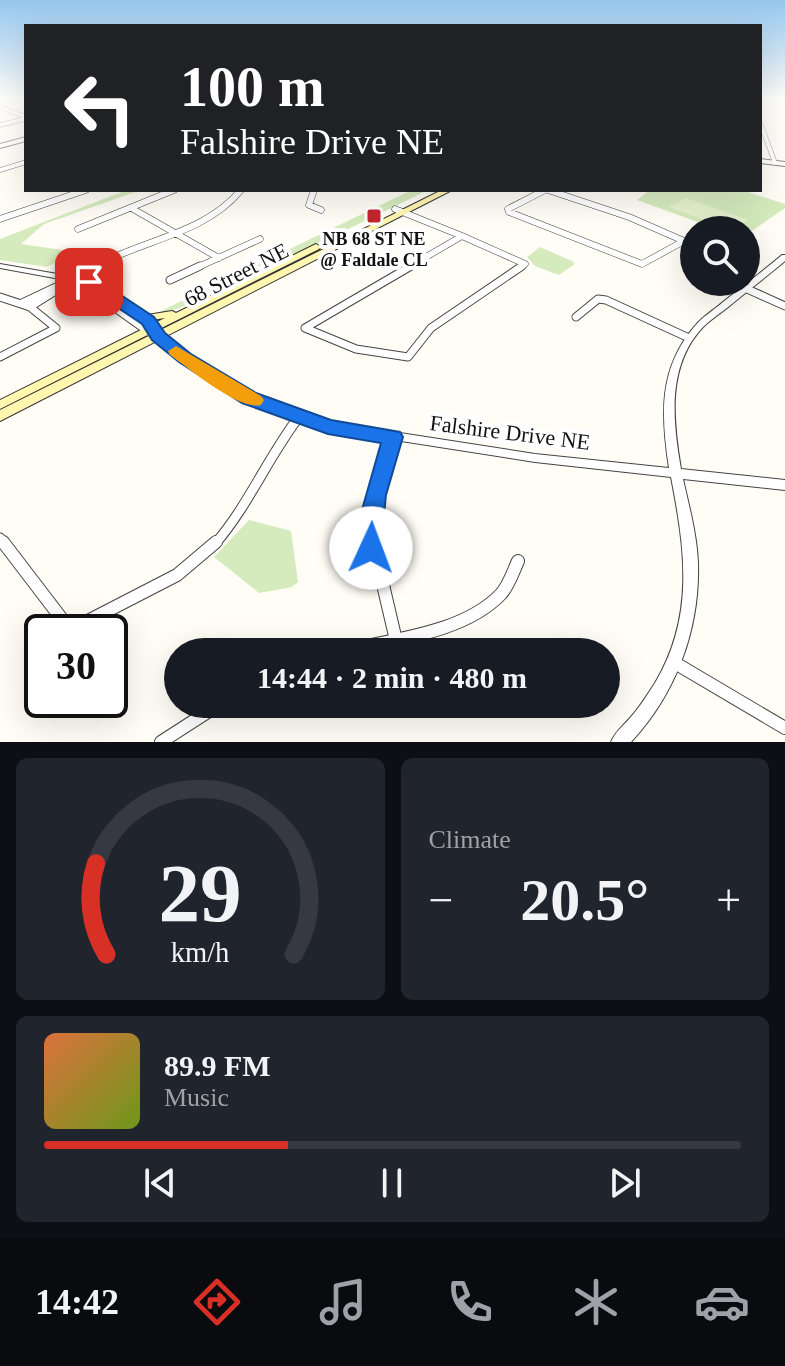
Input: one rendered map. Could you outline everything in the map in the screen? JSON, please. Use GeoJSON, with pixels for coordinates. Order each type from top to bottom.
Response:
{"type":"FeatureCollection","features":[{"type":"Feature","properties":{"kind":"main road","name":"68 Street NE"},"geometry":{"type":"LineString","coordinates":[[0,405],[153,332],[430,192]]}},
{"type":"Feature","properties":{"kind":"main road","name":"68 Street NE"},"geometry":{"type":"LineString","coordinates":[[0,416],[201,303],[443,192]]}},
{"type":"Feature","properties":{"kind":"main road"},"geometry":{"type":"LineString","coordinates":[[145,318],[166,316],[201,303]]}},
{"type":"Feature","properties":{"kind":"street"},"geometry":{"type":"LineString","coordinates":[[763,134],[775,163]]}},
{"type":"Feature","properties":{"kind":"street"},"geometry":{"type":"LineString","coordinates":[[0,146],[24,140]]}},
{"type":"Feature","properties":{"kind":"street"},"geometry":{"type":"LineString","coordinates":[[762,161],[785,164]]}},
{"type":"Feature","properties":{"kind":"street"},"geometry":{"type":"LineString","coordinates":[[0,170],[24,163]]}},
{"type":"Feature","properties":{"kind":"street"},"geometry":{"type":"LineString","coordinates":[[0,219],[78,192]]}},
{"type":"Feature","properties":{"kind":"street"},"geometry":{"type":"LineString","coordinates":[[78,229],[170,192]]}},
{"type":"Feature","properties":{"kind":"street"},"geometry":{"type":"LineString","coordinates":[[26,305],[108,259],[220,211],[239,192]]}},
{"type":"Feature","properties":{"kind":"street"},"geometry":{"type":"LineString","coordinates":[[313,192],[309,205],[321,210]]}},
{"type":"Feature","properties":{"kind":"street"},"geometry":{"type":"LineString","coordinates":[[542,192],[508,209],[509,212],[642,264],[684,241],[629,217],[552,192]]}},
{"type":"Feature","properties":{"kind":"street"},"geometry":{"type":"LineString","coordinates":[[133,209],[219,258]]}},
{"type":"Feature","properties":{"kind":"street"},"geometry":{"type":"LineString","coordinates":[[399,210],[462,236],[525,264],[431,328],[408,357],[401,359],[356,349],[308,332],[305,328],[462,236]]}},
{"type":"Feature","properties":{"kind":"street"},"geometry":{"type":"LineString","coordinates":[[170,280],[260,239]]}},
{"type":"Feature","properties":{"kind":"street"},"geometry":{"type":"LineString","coordinates":[[760,277],[784,259]]}},
{"type":"Feature","properties":{"kind":"street"},"geometry":{"type":"LineString","coordinates":[[0,266],[89,282],[145,318],[153,332]]}},
{"type":"Feature","properties":{"kind":"street"},"geometry":{"type":"LineString","coordinates":[[73,279],[153,332]]}},
{"type":"Feature","properties":{"kind":"street"},"geometry":{"type":"LineString","coordinates":[[760,295],[785,306]]}},
{"type":"Feature","properties":{"kind":"street"},"geometry":{"type":"LineString","coordinates":[[619,742],[637,725],[675,663],[688,619],[691,561],[674,472],[668,389],[672,371],[689,338],[736,296]]}},
{"type":"Feature","properties":{"kind":"street"},"geometry":{"type":"LineString","coordinates":[[0,297],[26,305],[56,328],[52,333],[0,357]]}},
{"type":"Feature","properties":{"kind":"street"},"geometry":{"type":"LineString","coordinates":[[576,317],[598,299],[606,300],[689,338]]}},
{"type":"Feature","properties":{"kind":"street","name":"Falshire Drive NE"},"geometry":{"type":"LineString","coordinates":[[153,332],[220,382],[298,418],[393,437],[535,458],[785,485]]}},
{"type":"Feature","properties":{"kind":"street"},"geometry":{"type":"LineString","coordinates":[[0,538],[68,627],[80,625],[177,575],[206,554],[236,519],[269,456],[298,418]]}},
{"type":"Feature","properties":{"kind":"street"},"geometry":{"type":"LineString","coordinates":[[393,437],[370,524],[377,572],[395,636]]}},
{"type":"Feature","properties":{"kind":"street"},"geometry":{"type":"LineString","coordinates":[[388,638],[457,622],[485,609],[504,591],[518,561]]}},
{"type":"Feature","properties":{"kind":"street"},"geometry":{"type":"LineString","coordinates":[[675,663],[785,728]]}},
{"type":"Feature","properties":{"kind":"street"},"geometry":{"type":"LineString","coordinates":[[161,742],[198,718]]}},
{"type":"Feature","properties":{"kind":"green space"},"geometry":{"type":"Polygon","coordinates":[[[122,192],[135,192],[44,224],[21,244],[76,252],[47,267],[0,260],[0,239],[122,192]]]}},
{"type":"Feature","properties":{"kind":"green space"},"geometry":{"type":"Polygon","coordinates":[[[408,192],[424,192],[211,296],[161,315],[161,311],[408,192]]]}},
{"type":"Feature","properties":{"kind":"green space"},"geometry":{"type":"Polygon","coordinates":[[[647,192],[748,192],[785,204],[785,208],[760,225],[760,216],[681,216],[637,200],[647,192]]]}},
{"type":"Feature","properties":{"kind":"green space"},"geometry":{"type":"Polygon","coordinates":[[[686,198],[738,216],[693,216],[669,207],[686,198]]]}},
{"type":"Feature","properties":{"kind":"green space"},"geometry":{"type":"Polygon","coordinates":[[[540,247],[575,264],[559,275],[535,266],[527,257],[540,247]]]}},
{"type":"Feature","properties":{"kind":"green space"},"geometry":{"type":"Polygon","coordinates":[[[249,520],[291,531],[298,582],[292,587],[259,593],[214,557],[249,520]]]}},
{"type":"Feature","properties":{"kind":"slow traffic"},"geometry":{"type":"LineString","coordinates":[[176,351],[220,382],[255,400]]}},
{"type":"Feature","properties":{"kind":"place","name":"NB 68 ST NE @ Faldale CL"},"geometry":{"type":"Point","coordinates":[374,216]}},
{"type":"Feature","properties":{"kind":"route"},"geometry":{"type":"LineString","coordinates":[[89,282],[149,321],[158,336],[185,358],[249,398],[298,418],[393,437],[375,495],[370,524],[371,548]]}}]}
